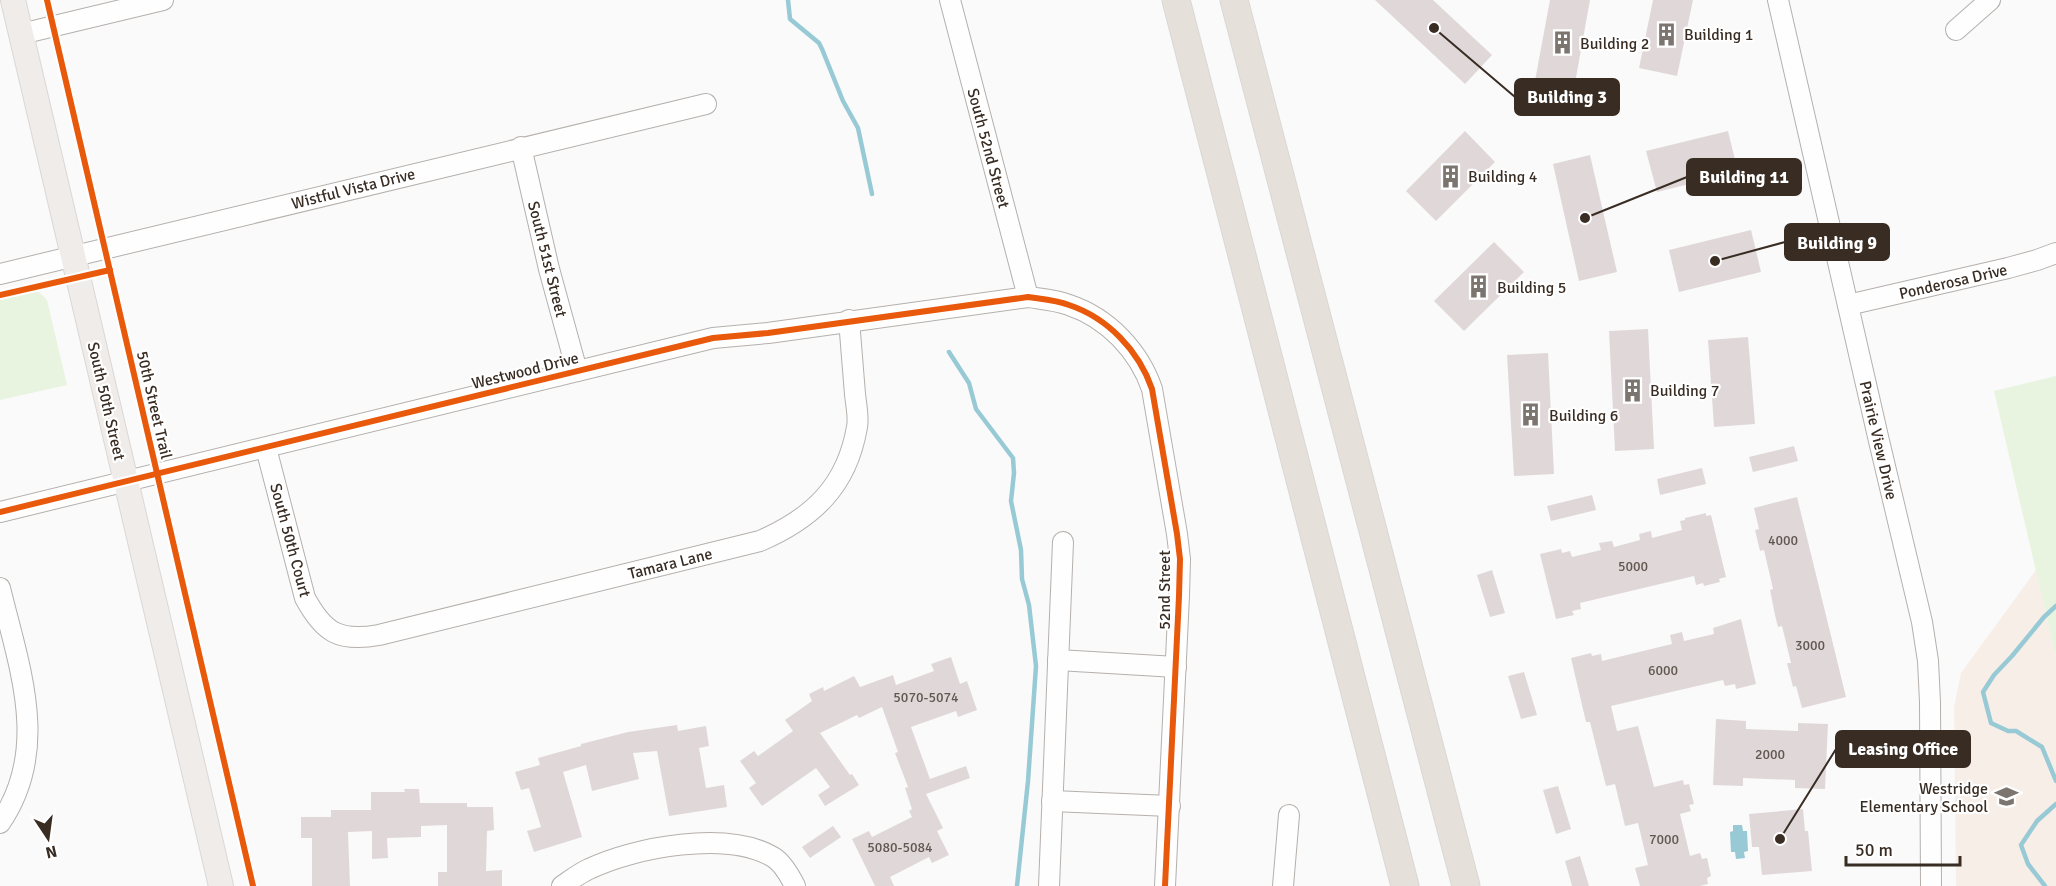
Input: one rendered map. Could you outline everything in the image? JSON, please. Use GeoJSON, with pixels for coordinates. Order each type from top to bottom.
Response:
{"type":"FeatureCollection","features":[{"type":"Feature","properties":{"kind":"highway"},"geometry":{"type":"LineString","coordinates":[[1176,0],[1406,886]]}},
{"type":"Feature","properties":{"kind":"highway"},"geometry":{"type":"LineString","coordinates":[[1234,0],[1466,886]]}},
{"type":"Feature","properties":{"kind":"main road","name":"South 50th Street"},"geometry":{"type":"LineString","coordinates":[[13,0],[221,886]]}},
{"type":"Feature","properties":{"kind":"street"},"geometry":{"type":"LineString","coordinates":[[21,34],[163,0]]}},
{"type":"Feature","properties":{"kind":"street","name":"South 52nd Street"},"geometry":{"type":"LineString","coordinates":[[950,0],[1028,297]]}},
{"type":"Feature","properties":{"kind":"street","name":"Prairie View Drive"},"geometry":{"type":"LineString","coordinates":[[1778,0],[1918,604],[1928,661],[1931,886]]}},
{"type":"Feature","properties":{"kind":"street"},"geometry":{"type":"LineString","coordinates":[[1956,30],[1990,0]]}},
{"type":"Feature","properties":{"kind":"street","name":"Wistful Vista Drive"},"geometry":{"type":"LineString","coordinates":[[0,274],[706,104]]}},
{"type":"Feature","properties":{"kind":"street","name":"South 51st Street"},"geometry":{"type":"LineString","coordinates":[[521,147],[549,269],[577,371]]}},
{"type":"Feature","properties":{"kind":"street","name":"Ponderosa Drive"},"geometry":{"type":"LineString","coordinates":[[1848,304],[2008,268],[2056,253]]}},
{"type":"Feature","properties":{"kind":"street","name":"Westwood Drive"},"geometry":{"type":"LineString","coordinates":[[0,512],[713,339],[1028,297],[1063,304]]}},
{"type":"Feature","properties":{"kind":"street","name":"52nd Street"},"geometry":{"type":"LineString","coordinates":[[1063,304],[1101,321],[1120,338],[1146,372],[1152,389],[1180,559],[1165,886]]}},
{"type":"Feature","properties":{"kind":"street","name":"Tamara Lane"},"geometry":{"type":"LineString","coordinates":[[325,626],[335,633],[358,639],[379,635],[760,541],[787,529],[812,512],[832,489],[847,464],[858,425],[849,320]]}},
{"type":"Feature","properties":{"kind":"street","name":"South 50th Court"},"geometry":{"type":"LineString","coordinates":[[266,448],[305,598],[316,619],[325,626]]}},
{"type":"Feature","properties":{"kind":"street"},"geometry":{"type":"LineString","coordinates":[[1049,886],[1063,542]]}},
{"type":"Feature","properties":{"kind":"street"},"geometry":{"type":"LineString","coordinates":[[0,588],[25,694],[29,736],[23,774],[9,809],[0,823]]}},
{"type":"Feature","properties":{"kind":"street"},"geometry":{"type":"LineString","coordinates":[[1058,660],[1176,668]]}},
{"type":"Feature","properties":{"kind":"street"},"geometry":{"type":"LineString","coordinates":[[1052,801],[1170,806]]}},
{"type":"Feature","properties":{"kind":"street"},"geometry":{"type":"LineString","coordinates":[[1283,886],[1289,815]]}},
{"type":"Feature","properties":{"kind":"street"},"geometry":{"type":"LineString","coordinates":[[562,886],[589,869],[633,853],[691,843],[721,843],[745,847],[774,858],[784,868],[795,886]]}},
{"type":"Feature","properties":{"kind":"shaded area","name":"Westridge Elementary School"},"geometry":{"type":"Polygon","coordinates":[[[2036,570],[2056,657],[2056,886],[1956,886],[1954,707],[1961,673],[2036,570]]]}},
{"type":"Feature","properties":{"kind":"green space"},"geometry":{"type":"Polygon","coordinates":[[[30,290],[39,292],[47,300],[67,385],[0,400],[0,296],[30,290]]]}},
{"type":"Feature","properties":{"kind":"green space"},"geometry":{"type":"Polygon","coordinates":[[[2056,376],[2056,657],[1994,391],[2056,376]]]}},
{"type":"Feature","properties":{"kind":"water"},"geometry":{"type":"Polygon","coordinates":[[[1733,825],[1742,825],[1743,831],[1747,831],[1748,851],[1744,852],[1745,858],[1736,859],[1735,852],[1731,852],[1730,832],[1733,831],[1733,825]]]}},
{"type":"Feature","properties":{"kind":"building"},"geometry":{"type":"Polygon","coordinates":[[[1375,0],[1433,0],[1492,55],[1465,84],[1375,0]]]}},
{"type":"Feature","properties":{"kind":"building","name":"Building 2"},"geometry":{"type":"Polygon","coordinates":[[[1550,0],[1590,0],[1573,94],[1534,86],[1550,0]]]}},
{"type":"Feature","properties":{"kind":"building","name":"Building 1"},"geometry":{"type":"Polygon","coordinates":[[[1653,0],[1693,0],[1677,76],[1639,68],[1653,0]]]}},
{"type":"Feature","properties":{"kind":"building","name":"Building 4"},"geometry":{"type":"Polygon","coordinates":[[[1465,131],[1495,162],[1436,221],[1406,191],[1465,131]]]}},
{"type":"Feature","properties":{"kind":"building"},"geometry":{"type":"Polygon","coordinates":[[[1728,131],[1738,172],[1657,192],[1646,151],[1728,131]]]}},
{"type":"Feature","properties":{"kind":"building"},"geometry":{"type":"Polygon","coordinates":[[[1590,155],[1617,272],[1579,281],[1553,164],[1590,155]]]}},
{"type":"Feature","properties":{"kind":"building"},"geometry":{"type":"Polygon","coordinates":[[[1751,230],[1761,272],[1679,292],[1669,250],[1751,230]]]}},
{"type":"Feature","properties":{"kind":"building","name":"Building 5"},"geometry":{"type":"Polygon","coordinates":[[[1494,242],[1524,272],[1464,331],[1434,301],[1494,242]]]}},
{"type":"Feature","properties":{"kind":"building","name":"Building 7"},"geometry":{"type":"Polygon","coordinates":[[[1648,329],[1654,449],[1615,451],[1609,331],[1648,329]]]}},
{"type":"Feature","properties":{"kind":"building"},"geometry":{"type":"Polygon","coordinates":[[[1748,337],[1755,424],[1714,427],[1708,340],[1748,337]]]}},
{"type":"Feature","properties":{"kind":"building","name":"Building 6"},"geometry":{"type":"Polygon","coordinates":[[[1548,353],[1554,474],[1514,476],[1507,355],[1548,353]]]}},
{"type":"Feature","properties":{"kind":"building"},"geometry":{"type":"Polygon","coordinates":[[[1794,446],[1798,461],[1753,472],[1749,457],[1794,446]]]}},
{"type":"Feature","properties":{"kind":"building"},"geometry":{"type":"Polygon","coordinates":[[[1702,468],[1706,484],[1660,495],[1657,479],[1702,468]]]}},
{"type":"Feature","properties":{"kind":"building"},"geometry":{"type":"Polygon","coordinates":[[[1592,495],[1596,510],[1551,521],[1547,506],[1592,495]]]}},
{"type":"Feature","properties":{"kind":"building"},"geometry":{"type":"Polygon","coordinates":[[[1797,497],[1846,697],[1802,708],[1796,686],[1793,687],[1787,663],[1791,663],[1782,626],[1778,627],[1775,615],[1770,590],[1773,589],[1764,550],[1760,551],[1755,530],[1759,529],[1754,508],[1797,497]]]}},
{"type":"Feature","properties":{"kind":"building"},"geometry":{"type":"Polygon","coordinates":[[[1706,513],[1706,516],[1711,515],[1726,577],[1719,579],[1720,582],[1704,586],[1703,583],[1696,585],[1694,576],[1580,603],[1581,609],[1572,611],[1574,615],[1556,619],[1540,554],[1561,549],[1562,553],[1570,551],[1572,557],[1601,550],[1599,543],[1612,541],[1614,547],[1640,540],[1639,534],[1651,531],[1652,538],[1682,530],[1680,521],[1706,513]]]}},
{"type":"Feature","properties":{"kind":"building"},"geometry":{"type":"Polygon","coordinates":[[[1492,570],[1505,613],[1490,617],[1477,575],[1492,570]]]}},
{"type":"Feature","properties":{"kind":"building"},"geometry":{"type":"Polygon","coordinates":[[[1741,619],[1756,684],[1736,689],[1735,684],[1725,686],[1723,680],[1611,706],[1617,731],[1638,726],[1654,787],[1683,780],[1684,785],[1689,784],[1694,804],[1689,805],[1691,811],[1680,814],[1690,856],[1700,853],[1702,859],[1707,858],[1711,876],[1707,878],[1708,884],[1700,886],[1640,886],[1635,868],[1648,865],[1638,823],[1625,826],[1615,784],[1606,786],[1590,722],[1586,722],[1571,658],[1591,653],[1592,656],[1601,654],[1602,661],[1672,644],[1670,635],[1682,632],[1684,641],[1714,634],[1713,628],[1741,619]]]}},
{"type":"Feature","properties":{"kind":"building"},"geometry":{"type":"Polygon","coordinates":[[[951,657],[960,684],[967,681],[977,710],[958,717],[956,711],[911,727],[930,779],[966,766],[970,778],[926,794],[943,828],[937,831],[949,855],[932,863],[929,857],[890,877],[894,886],[875,886],[852,839],[869,831],[872,837],[912,817],[909,811],[912,809],[905,788],[908,787],[895,753],[898,752],[882,707],[859,718],[857,715],[820,733],[859,785],[825,806],[818,795],[830,787],[816,768],[762,806],[749,788],[756,783],[740,761],[754,751],[758,756],[793,731],[785,720],[812,701],[809,694],[823,687],[824,691],[854,676],[860,687],[893,675],[896,685],[934,671],[931,664],[951,657]]]}},
{"type":"Feature","properties":{"kind":"building"},"geometry":{"type":"Polygon","coordinates":[[[1524,672],[1537,715],[1521,719],[1508,676],[1524,672]]]}},
{"type":"Feature","properties":{"kind":"building"},"geometry":{"type":"Polygon","coordinates":[[[1716,719],[1746,721],[1746,729],[1798,731],[1798,723],[1828,724],[1825,789],[1795,788],[1795,780],[1743,778],[1743,786],[1713,785],[1716,719]]]}},
{"type":"Feature","properties":{"kind":"building"},"geometry":{"type":"Polygon","coordinates":[[[677,725],[678,731],[706,726],[709,746],[699,748],[706,788],[724,785],[727,807],[669,816],[657,751],[633,753],[639,779],[592,791],[586,765],[563,772],[582,837],[534,852],[527,831],[541,827],[529,788],[521,790],[515,772],[540,765],[538,758],[581,746],[581,744],[628,732],[677,725]]]}},
{"type":"Feature","properties":{"kind":"building"},"geometry":{"type":"Polygon","coordinates":[[[1558,786],[1571,829],[1556,834],[1543,790],[1558,786]]]}},
{"type":"Feature","properties":{"kind":"building"},"geometry":{"type":"Polygon","coordinates":[[[404,789],[419,789],[420,803],[467,803],[467,807],[493,807],[494,830],[487,831],[486,871],[502,870],[502,886],[438,886],[438,872],[447,872],[447,825],[421,826],[421,837],[387,838],[388,858],[372,859],[372,831],[348,832],[350,886],[312,886],[312,838],[301,838],[301,817],[331,817],[331,810],[371,810],[371,792],[405,792],[404,789]]]}},
{"type":"Feature","properties":{"kind":"building"},"geometry":{"type":"Polygon","coordinates":[[[1803,809],[1812,871],[1762,875],[1759,847],[1752,847],[1749,814],[1803,809]]]}},
{"type":"Feature","properties":{"kind":"building"},"geometry":{"type":"Polygon","coordinates":[[[833,826],[841,837],[810,858],[802,847],[833,826]]]}},
{"type":"Feature","properties":{"kind":"building"},"geometry":{"type":"Polygon","coordinates":[[[1580,856],[1589,886],[1572,886],[1565,861],[1580,856]]]}},
{"type":"Feature","properties":{"kind":"waterway"},"geometry":{"type":"LineString","coordinates":[[788,0],[790,19],[819,43],[843,101],[858,128],[872,194]]}},
{"type":"Feature","properties":{"kind":"waterway"},"geometry":{"type":"LineString","coordinates":[[949,352],[969,383],[976,409],[1013,458],[1011,501],[1021,550],[1022,579],[1029,605],[1036,666],[1028,781],[1017,886]]}},
{"type":"Feature","properties":{"kind":"waterway"},"geometry":{"type":"LineString","coordinates":[[2056,606],[1994,675],[1983,692],[1991,723],[2008,731],[2016,731],[2042,747],[2056,781]]}},
{"type":"Feature","properties":{"kind":"waterway"},"geometry":{"type":"LineString","coordinates":[[2045,886],[2028,864],[2021,845],[2037,821],[2056,804]]}},
{"type":"Feature","properties":{"kind":"cycle path","name":"50th Street Trail"},"geometry":{"type":"LineString","coordinates":[[47,0],[253,886]]}},
{"type":"Feature","properties":{"kind":"cycle path"},"geometry":{"type":"LineString","coordinates":[[0,295],[110,270]]}},
{"type":"Feature","properties":{"kind":"cycle path","name":"50th Street Trail"},"geometry":{"type":"LineString","coordinates":[[0,512],[713,338],[768,333],[1028,297],[1064,303],[1097,318],[1109,327],[1130,349],[1152,389],[1180,559],[1165,886]]}},
{"type":"Feature","properties":{"kind":"place","name":"Building 3"},"geometry":{"type":"Point","coordinates":[1434,28]}},
{"type":"Feature","properties":{"kind":"place","name":"Building 1"},"geometry":{"type":"Point","coordinates":[1666,34]}},
{"type":"Feature","properties":{"kind":"place","name":"Building 2"},"geometry":{"type":"Point","coordinates":[1562,43]}},
{"type":"Feature","properties":{"kind":"place","name":"Building 4"},"geometry":{"type":"Point","coordinates":[1450,176]}},
{"type":"Feature","properties":{"kind":"place","name":"Building 11"},"geometry":{"type":"Point","coordinates":[1585,218]}},
{"type":"Feature","properties":{"kind":"place","name":"Building 9"},"geometry":{"type":"Point","coordinates":[1715,261]}},
{"type":"Feature","properties":{"kind":"place","name":"Building 5"},"geometry":{"type":"Point","coordinates":[1479,287]}},
{"type":"Feature","properties":{"kind":"place","name":"Building 7"},"geometry":{"type":"Point","coordinates":[1632,390]}},
{"type":"Feature","properties":{"kind":"place","name":"Building 6"},"geometry":{"type":"Point","coordinates":[1531,415]}},
{"type":"Feature","properties":{"kind":"place","name":"Westridge Elementary School"},"geometry":{"type":"Point","coordinates":[2006,797]}},
{"type":"Feature","properties":{"kind":"place","name":"Leasing Office"},"geometry":{"type":"Point","coordinates":[1780,839]}}]}
